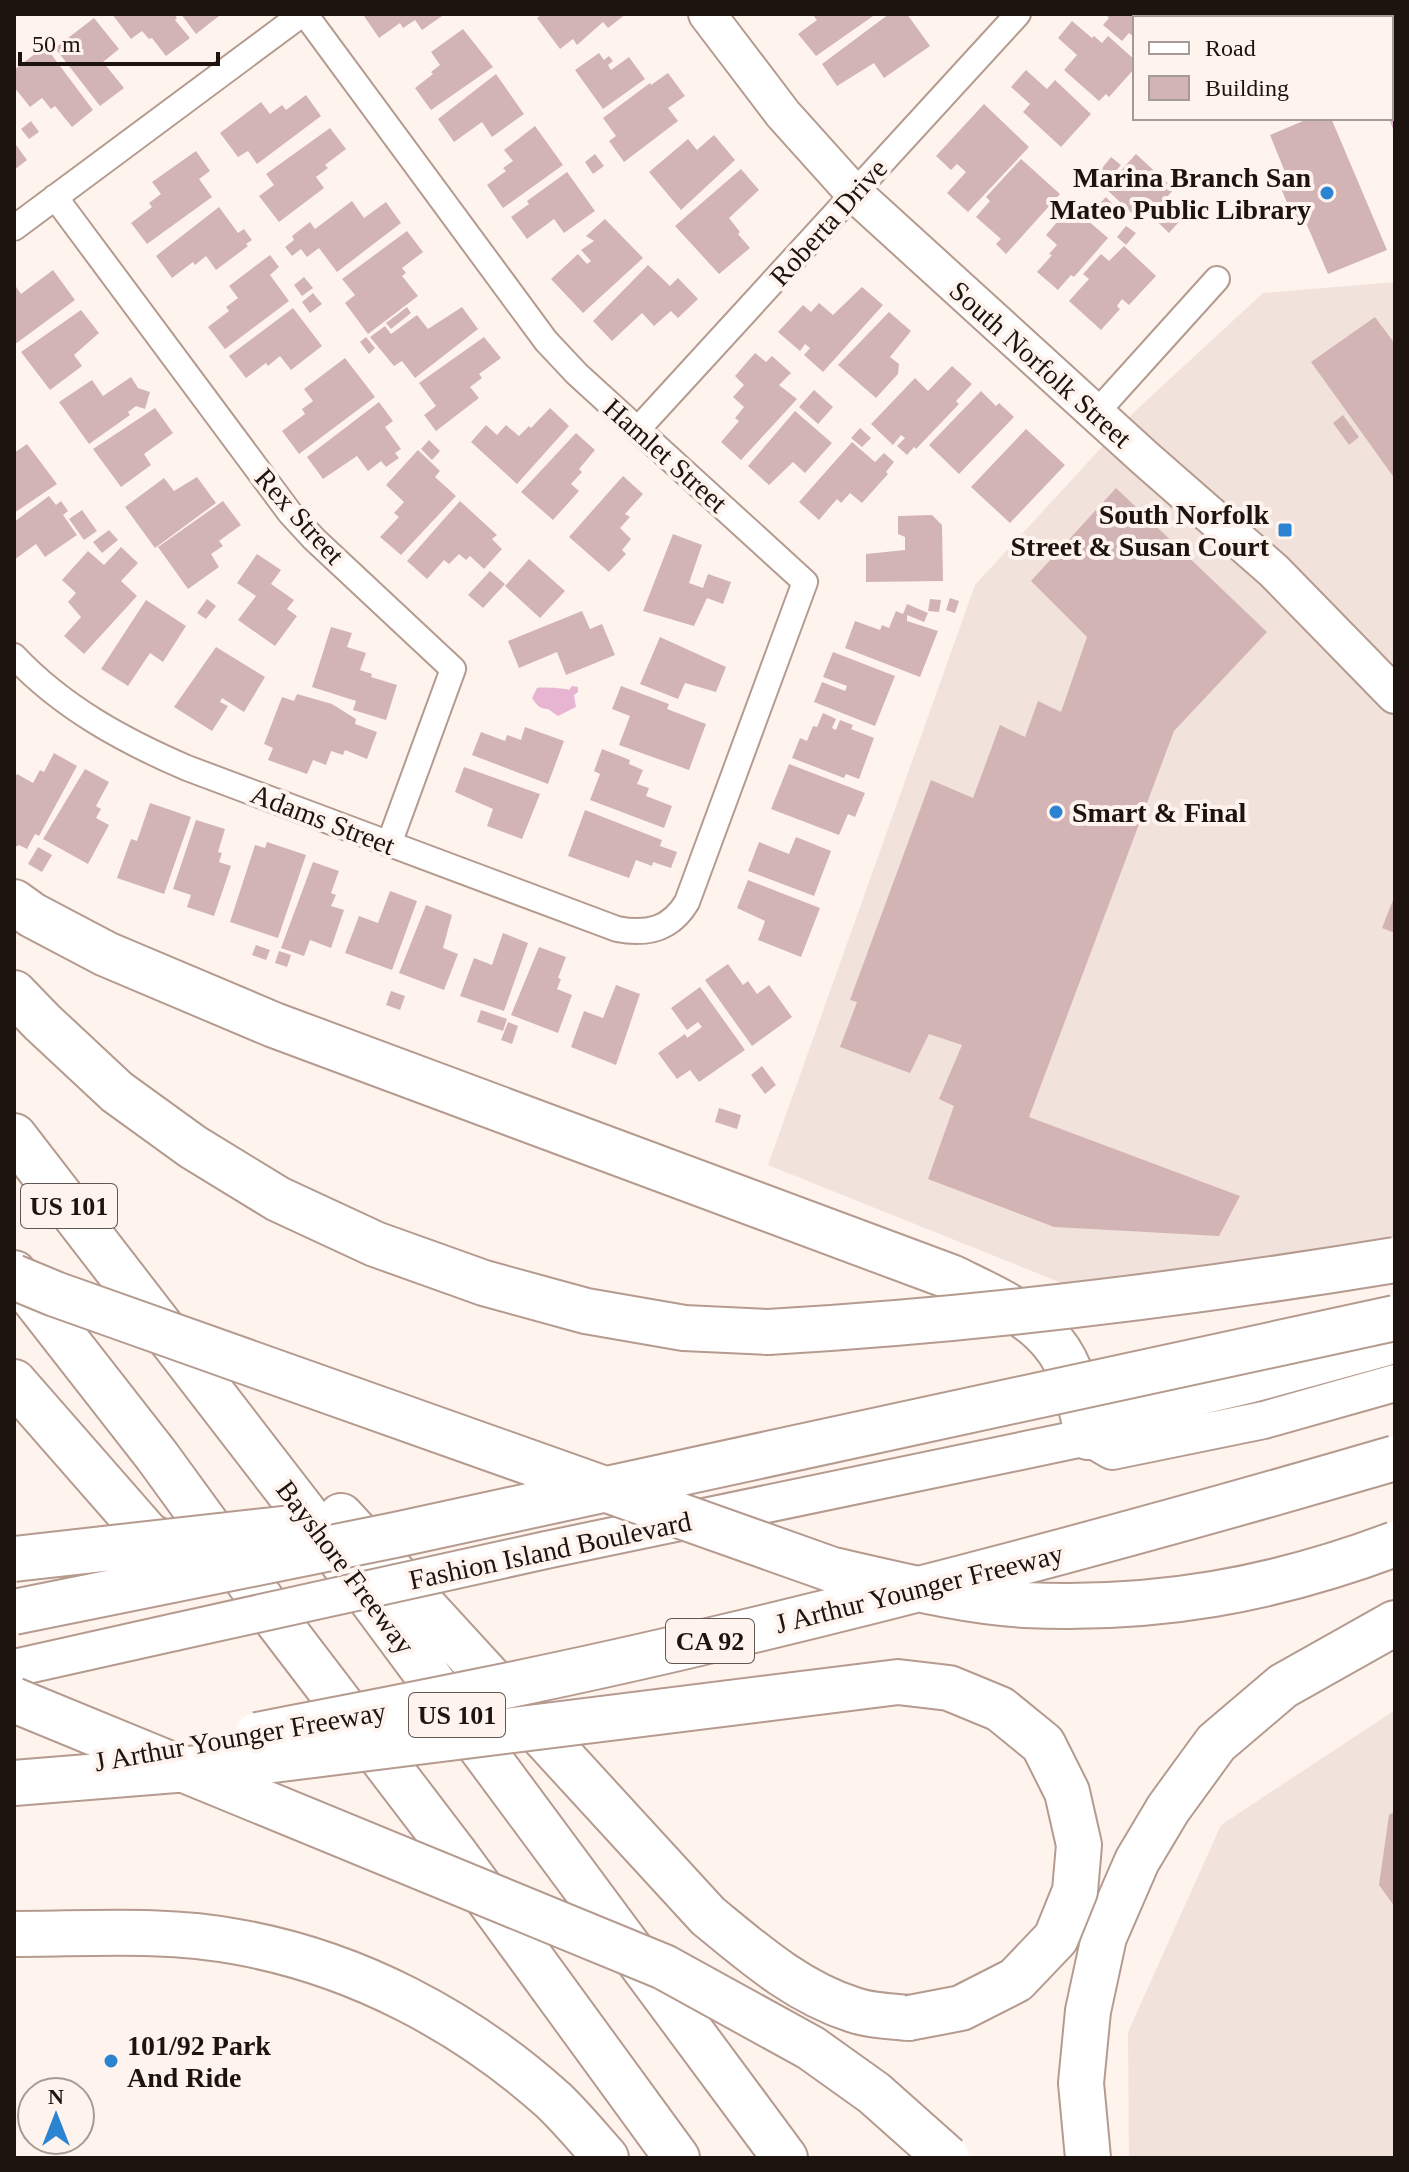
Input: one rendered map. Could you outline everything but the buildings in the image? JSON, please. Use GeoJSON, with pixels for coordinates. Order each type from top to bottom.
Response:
{"type":"FeatureCollection","features":[{"type":"Feature","properties":{"kind":"highway"},"geometry":{"type":"LineString","coordinates":[[14,902],[32,915],[106,954],[274,1025],[951,1277],[1013,1307],[1055,1345],[1077,1390],[1088,1437]]}},
{"type":"Feature","properties":{"kind":"highway"},"geometry":{"type":"LineString","coordinates":[[14,993],[117,1092],[193,1147],[278,1199],[375,1244],[484,1283],[586,1311],[684,1328],[768,1332],[943,1320],[1267,1281],[1395,1260]]}},
{"type":"Feature","properties":{"kind":"highway","name":"Bayshore Freeway"},"geometry":{"type":"LineString","coordinates":[[14,1136],[395,1632],[785,2158]]}},
{"type":"Feature","properties":{"kind":"highway"},"geometry":{"type":"LineString","coordinates":[[14,1275],[70,1299],[833,1570],[929,1592],[1023,1605],[1124,1605],[1228,1593],[1330,1569],[1395,1544]]}},
{"type":"Feature","properties":{"kind":"highway","name":"US 101"},"geometry":{"type":"LineString","coordinates":[[14,1275],[157,1456],[269,1610],[456,1855],[677,2158]]}},
{"type":"Feature","properties":{"kind":"highway"},"geometry":{"type":"LineString","coordinates":[[14,1783],[225,1766],[898,1682],[949,1688],[1000,1709],[1043,1744],[1067,1792],[1079,1845],[1075,1891],[1056,1938],[1016,1980],[961,2008],[909,2018],[857,2011],[812,1994],[762,1960],[708,1916],[123,1277]]}},
{"type":"Feature","properties":{"kind":"highway"},"geometry":{"type":"LineString","coordinates":[[14,1612],[395,1535],[1395,1318]]}},
{"type":"Feature","properties":{"kind":"highway"},"geometry":{"type":"LineString","coordinates":[[14,1382],[147,1534],[269,1610]]}},
{"type":"Feature","properties":{"kind":"highway"},"geometry":{"type":"LineString","coordinates":[[14,1559],[322,1525],[450,1506],[817,1441]]}},
{"type":"Feature","properties":{"kind":"highway","name":"J Arthur Younger Freeway"},"geometry":{"type":"LineString","coordinates":[[14,1776],[187,1748],[447,1699],[711,1641],[976,1574],[1395,1458]]}},
{"type":"Feature","properties":{"kind":"highway"},"geometry":{"type":"LineString","coordinates":[[1088,2158],[1081,2083],[1088,2011],[1104,1937],[1137,1861],[1168,1809],[1216,1743],[1283,1686],[1395,1623]]}},
{"type":"Feature","properties":{"kind":"highway"},"geometry":{"type":"LineString","coordinates":[[14,1700],[664,1967],[811,2048],[874,2093],[947,2158]]}},
{"type":"Feature","properties":{"kind":"highway"},"geometry":{"type":"LineString","coordinates":[[14,1934],[158,1933],[237,1942],[323,1964],[381,1986],[436,2013],[496,2054],[554,2101],[606,2158]]}},
{"type":"Feature","properties":{"kind":"main road","name":"South Norfolk Street"},"geometry":{"type":"LineString","coordinates":[[707,14],[783,114],[854,193],[1274,571],[1395,695]]}},
{"type":"Feature","properties":{"kind":"main road","name":"Fashion Island Boulevard"},"geometry":{"type":"LineString","coordinates":[[14,1668],[546,1550],[1088,1437],[1107,1418],[1252,1384],[1395,1345]]}},
{"type":"Feature","properties":{"kind":"main road","name":"Fashion Island Boulevard"},"geometry":{"type":"LineString","coordinates":[[1088,1437],[1112,1451],[1264,1420],[1395,1383]]}},
{"type":"Feature","properties":{"kind":"street"},"geometry":{"type":"LineString","coordinates":[[14,228],[303,14]]}},
{"type":"Feature","properties":{"kind":"street","name":"Hamlet Street"},"geometry":{"type":"LineString","coordinates":[[303,14],[546,341],[577,374],[805,582],[687,902],[669,924],[656,930]]}},
{"type":"Feature","properties":{"kind":"street","name":"Roberta Drive"},"geometry":{"type":"LineString","coordinates":[[638,429],[1018,14]]}},
{"type":"Feature","properties":{"kind":"street","name":"Rex Street"},"geometry":{"type":"LineString","coordinates":[[55,197],[290,513],[453,669],[389,844]]}},
{"type":"Feature","properties":{"kind":"street"},"geometry":{"type":"LineString","coordinates":[[1096,413],[1217,279]]}},
{"type":"Feature","properties":{"kind":"street","name":"Adams Street"},"geometry":{"type":"LineString","coordinates":[[14,656],[65,702],[103,728],[144,749],[617,929],[631,932],[656,930]]}},
{"type":"Feature","properties":{"kind":"shaded area"},"geometry":{"type":"Polygon","coordinates":[[[1395,14],[1395,135],[1390,120],[1393,120],[1393,16],[1356,16],[1395,14]]]}},
{"type":"Feature","properties":{"kind":"shaded area"},"geometry":{"type":"Polygon","coordinates":[[[1395,282],[1395,1243],[1074,1288],[768,1165],[975,585],[1134,412],[1263,293],[1395,282]]]}},
{"type":"Feature","properties":{"kind":"shaded area"},"geometry":{"type":"Polygon","coordinates":[[[572,686],[578,687],[574,695],[576,707],[558,716],[538,706],[532,698],[537,688],[569,690],[572,686]]]}},
{"type":"Feature","properties":{"kind":"shaded area"},"geometry":{"type":"Polygon","coordinates":[[[1395,1710],[1395,2158],[1129,2158],[1128,2032],[1221,1825],[1395,1710]]]}},
{"type":"Feature","properties":{"kind":"place","name":"Marina Branch San Mateo Public Library"},"geometry":{"type":"Point","coordinates":[1327,193]}},
{"type":"Feature","properties":{"kind":"place","name":"South Norfolk Street & Susan Court"},"geometry":{"type":"Point","coordinates":[1285,530]}},
{"type":"Feature","properties":{"kind":"place","name":"Smart & Final"},"geometry":{"type":"Point","coordinates":[1056,812]}},
{"type":"Feature","properties":{"kind":"place","name":"101/92 Park And Ride"},"geometry":{"type":"Point","coordinates":[111,2061]}}]}
